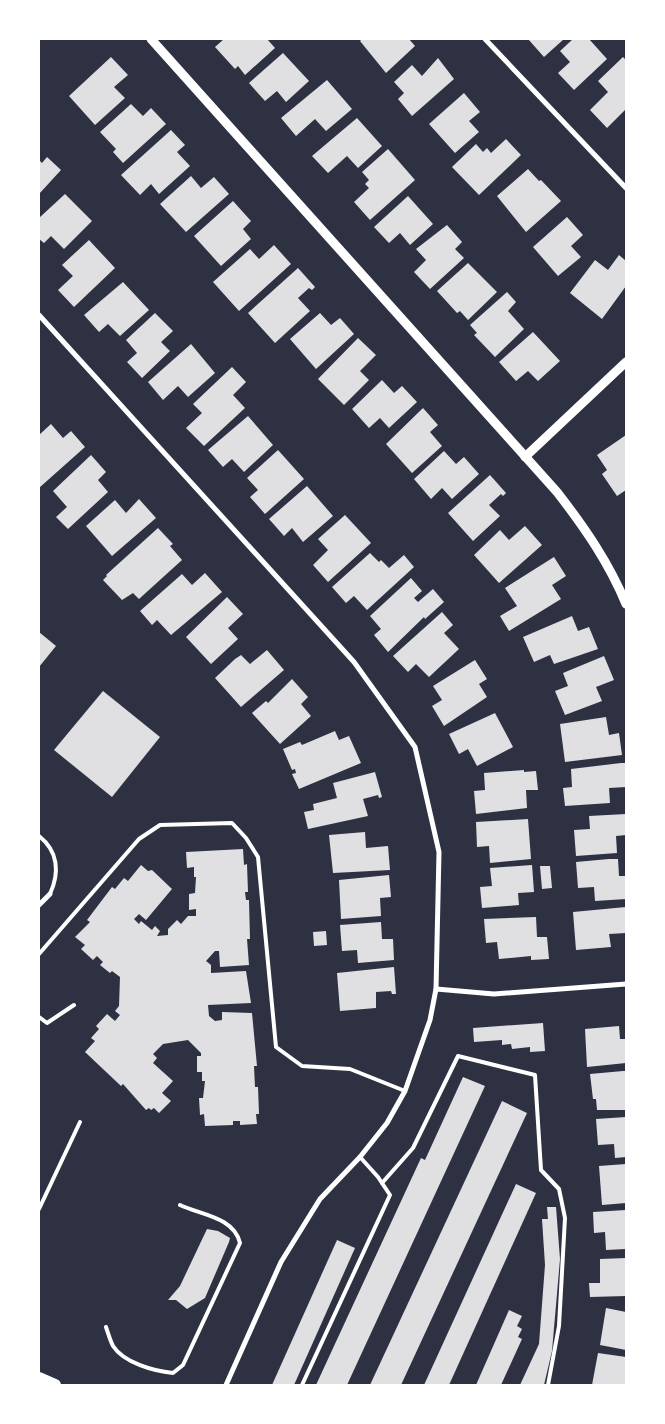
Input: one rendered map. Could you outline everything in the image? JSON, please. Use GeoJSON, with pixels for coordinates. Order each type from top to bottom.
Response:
{"type":"FeatureCollection","features":[{"type":"Feature","properties":{"kind":"main road"},"geometry":{"type":"LineString","coordinates":[[39,1378],[55,1385]]}},
{"type":"Feature","properties":{"kind":"street"},"geometry":{"type":"LineString","coordinates":[[151,39],[525,457],[583,526],[612,570],[626,604]]}},
{"type":"Feature","properties":{"kind":"street"},"geometry":{"type":"LineString","coordinates":[[485,39],[626,188]]}},
{"type":"Feature","properties":{"kind":"street"},"geometry":{"type":"LineString","coordinates":[[39,315],[354,662],[415,747],[439,852],[436,989],[430,1020],[405,1091],[387,1124],[320,1199],[281,1262],[226,1385]]}},
{"type":"Feature","properties":{"kind":"street"},"geometry":{"type":"LineString","coordinates":[[525,457],[626,362]]}},
{"type":"Feature","properties":{"kind":"street"},"geometry":{"type":"LineString","coordinates":[[39,905],[50,894]]}},
{"type":"Feature","properties":{"kind":"street"},"geometry":{"type":"LineString","coordinates":[[436,989],[494,994],[626,984]]}},
{"type":"Feature","properties":{"kind":"lane"},"geometry":{"type":"LineString","coordinates":[[39,954],[140,839],[160,825],[232,823],[246,838],[258,857],[276,1047],[302,1066],[350,1069],[405,1091]]}},
{"type":"Feature","properties":{"kind":"lane"},"geometry":{"type":"LineString","coordinates":[[39,836],[49,844],[56,859],[56,881],[50,894]]}},
{"type":"Feature","properties":{"kind":"lane"},"geometry":{"type":"LineString","coordinates":[[39,1017],[47,1023],[74,1005]]}},
{"type":"Feature","properties":{"kind":"lane"},"geometry":{"type":"LineString","coordinates":[[382,1183],[412,1148],[458,1056],[535,1075],[541,1170],[559,1189],[565,1218],[559,1326],[548,1385]]}},
{"type":"Feature","properties":{"kind":"lane"},"geometry":{"type":"LineString","coordinates":[[39,1209],[80,1122]]}},
{"type":"Feature","properties":{"kind":"lane"},"geometry":{"type":"LineString","coordinates":[[302,1385],[390,1195],[360,1156]]}},
{"type":"Feature","properties":{"kind":"lane"},"geometry":{"type":"LineString","coordinates":[[106,1327],[113,1346],[129,1359],[157,1371],[173,1373],[183,1365],[240,1243],[238,1233],[228,1224],[180,1205]]}},
{"type":"Feature","properties":{"kind":"building"},"geometry":{"type":"Polygon","coordinates":[[[224,39],[267,39],[275,48],[245,75],[238,66],[235,69],[215,47],[224,39]]]}},
{"type":"Feature","properties":{"kind":"building"},"geometry":{"type":"Polygon","coordinates":[[[362,39],[409,39],[415,46],[386,73],[360,41],[362,39]]]}},
{"type":"Feature","properties":{"kind":"building"},"geometry":{"type":"Polygon","coordinates":[[[528,39],[564,39],[544,57],[528,39]]]}},
{"type":"Feature","properties":{"kind":"building"},"geometry":{"type":"Polygon","coordinates":[[[573,39],[589,39],[607,59],[574,90],[558,73],[570,62],[560,51],[573,39]]]}},
{"type":"Feature","properties":{"kind":"building"},"geometry":{"type":"Polygon","coordinates":[[[283,53],[309,81],[286,102],[277,91],[265,101],[249,83],[283,53]]]}},
{"type":"Feature","properties":{"kind":"building"},"geometry":{"type":"Polygon","coordinates":[[[111,57],[128,75],[114,87],[125,98],[95,125],[69,96],[111,57]]]}},
{"type":"Feature","properties":{"kind":"building"},"geometry":{"type":"Polygon","coordinates":[[[623,57],[626,60],[626,109],[607,128],[590,110],[608,92],[598,81],[623,57]]]}},
{"type":"Feature","properties":{"kind":"building"},"geometry":{"type":"Polygon","coordinates":[[[438,58],[454,79],[412,116],[398,99],[404,93],[394,82],[412,65],[422,76],[438,58]]]}},
{"type":"Feature","properties":{"kind":"building"},"geometry":{"type":"Polygon","coordinates":[[[327,80],[352,109],[326,131],[315,119],[296,136],[281,118],[327,80]]]}},
{"type":"Feature","properties":{"kind":"building"},"geometry":{"type":"Polygon","coordinates":[[[464,93],[480,112],[469,121],[479,132],[455,153],[429,124],[464,93]]]}},
{"type":"Feature","properties":{"kind":"building"},"geometry":{"type":"Polygon","coordinates":[[[131,104],[143,116],[151,108],[166,124],[123,163],[113,152],[116,149],[100,132],[131,104]]]}},
{"type":"Feature","properties":{"kind":"building"},"geometry":{"type":"Polygon","coordinates":[[[357,118],[382,146],[358,168],[347,156],[328,173],[312,156],[357,118]]]}},
{"type":"Feature","properties":{"kind":"building"},"geometry":{"type":"Polygon","coordinates":[[[171,130],[185,145],[177,152],[190,166],[159,194],[151,184],[140,195],[121,175],[171,130]]]}},
{"type":"Feature","properties":{"kind":"building"},"geometry":{"type":"Polygon","coordinates":[[[506,139],[521,155],[479,195],[452,167],[476,144],[483,152],[487,148],[491,153],[506,139]]]}},
{"type":"Feature","properties":{"kind":"building"},"geometry":{"type":"Polygon","coordinates":[[[388,149],[415,180],[370,220],[354,202],[369,188],[365,184],[369,180],[362,172],[388,149]]]}},
{"type":"Feature","properties":{"kind":"building"},"geometry":{"type":"Polygon","coordinates":[[[47,157],[61,170],[39,194],[39,160],[42,163],[47,157]]]}},
{"type":"Feature","properties":{"kind":"building"},"geometry":{"type":"Polygon","coordinates":[[[528,169],[561,201],[526,232],[497,196],[528,169]]]}},
{"type":"Feature","properties":{"kind":"building"},"geometry":{"type":"Polygon","coordinates":[[[191,176],[201,188],[214,177],[229,194],[186,232],[160,204],[191,176]]]}},
{"type":"Feature","properties":{"kind":"building"},"geometry":{"type":"Polygon","coordinates":[[[65,194],[92,221],[64,249],[51,236],[44,243],[39,239],[39,218],[65,194]]]}},
{"type":"Feature","properties":{"kind":"building"},"geometry":{"type":"Polygon","coordinates":[[[408,196],[433,224],[410,245],[400,233],[389,243],[374,227],[408,196]]]}},
{"type":"Feature","properties":{"kind":"building"},"geometry":{"type":"Polygon","coordinates":[[[233,201],[251,221],[243,229],[251,239],[221,266],[194,236],[233,201]]]}},
{"type":"Feature","properties":{"kind":"building"},"geometry":{"type":"Polygon","coordinates":[[[567,217],[583,235],[571,246],[581,257],[558,276],[533,247],[567,217]]]}},
{"type":"Feature","properties":{"kind":"building"},"geometry":{"type":"Polygon","coordinates":[[[447,225],[462,242],[455,249],[464,258],[430,289],[414,272],[426,260],[416,249],[447,225]]]}},
{"type":"Feature","properties":{"kind":"building"},"geometry":{"type":"Polygon","coordinates":[[[89,240],[115,268],[74,307],[58,290],[73,276],[62,265],[89,240]]]}},
{"type":"Feature","properties":{"kind":"building"},"geometry":{"type":"Polygon","coordinates":[[[274,245],[291,264],[239,311],[213,282],[250,249],[259,259],[274,245]]]}},
{"type":"Feature","properties":{"kind":"building"},"geometry":{"type":"Polygon","coordinates":[[[619,255],[626,261],[626,286],[602,319],[570,293],[595,260],[608,270],[619,255]]]}},
{"type":"Feature","properties":{"kind":"building"},"geometry":{"type":"Polygon","coordinates":[[[468,263],[497,292],[468,320],[460,311],[457,313],[437,291],[468,263]]]}},
{"type":"Feature","properties":{"kind":"building"},"geometry":{"type":"Polygon","coordinates":[[[298,268],[315,287],[312,290],[309,288],[298,298],[310,311],[275,343],[248,313],[298,268]]]}},
{"type":"Feature","properties":{"kind":"building"},"geometry":{"type":"Polygon","coordinates":[[[123,282],[149,310],[120,336],[108,324],[99,332],[84,315],[123,282]]]}},
{"type":"Feature","properties":{"kind":"building"},"geometry":{"type":"Polygon","coordinates":[[[507,292],[516,302],[508,311],[524,329],[495,357],[474,335],[477,333],[470,325],[507,292]]]}},
{"type":"Feature","properties":{"kind":"building"},"geometry":{"type":"Polygon","coordinates":[[[155,313],[173,331],[161,342],[170,351],[142,378],[127,362],[137,353],[126,340],[155,313]]]}},
{"type":"Feature","properties":{"kind":"building"},"geometry":{"type":"Polygon","coordinates":[[[320,313],[331,325],[340,318],[354,334],[316,369],[290,339],[320,313]]]}},
{"type":"Feature","properties":{"kind":"building"},"geometry":{"type":"Polygon","coordinates":[[[533,332],[560,361],[538,381],[528,371],[516,381],[499,362],[533,332]]]}},
{"type":"Feature","properties":{"kind":"building"},"geometry":{"type":"Polygon","coordinates":[[[358,338],[376,355],[360,371],[369,380],[344,405],[318,379],[358,338]]]}},
{"type":"Feature","properties":{"kind":"building"},"geometry":{"type":"Polygon","coordinates":[[[191,344],[215,373],[188,397],[178,386],[163,400],[148,382],[191,344]]]}},
{"type":"Feature","properties":{"kind":"building"},"geometry":{"type":"Polygon","coordinates":[[[232,367],[246,382],[233,395],[245,408],[204,446],[186,428],[202,413],[193,404],[232,367]]]}},
{"type":"Feature","properties":{"kind":"building"},"geometry":{"type":"Polygon","coordinates":[[[382,380],[394,393],[402,386],[417,402],[389,428],[380,418],[369,428],[352,409],[382,380]]]}},
{"type":"Feature","properties":{"kind":"building"},"geometry":{"type":"Polygon","coordinates":[[[423,408],[438,425],[430,432],[442,446],[412,473],[386,444],[423,408]]]}},
{"type":"Feature","properties":{"kind":"building"},"geometry":{"type":"Polygon","coordinates":[[[248,416],[273,445],[244,472],[232,459],[223,467],[208,450],[248,416]]]}},
{"type":"Feature","properties":{"kind":"building"},"geometry":{"type":"Polygon","coordinates":[[[51,424],[63,438],[71,431],[85,447],[39,488],[39,435],[51,424]]]}},
{"type":"Feature","properties":{"kind":"building"},"geometry":{"type":"Polygon","coordinates":[[[626,435],[626,490],[617,496],[602,474],[607,470],[597,455],[626,435]]]}},
{"type":"Feature","properties":{"kind":"building"},"geometry":{"type":"Polygon","coordinates":[[[278,450],[304,479],[265,514],[250,497],[258,490],[247,478],[278,450]]]}},
{"type":"Feature","properties":{"kind":"building"},"geometry":{"type":"Polygon","coordinates":[[[444,451],[456,464],[464,457],[479,474],[452,499],[442,488],[431,499],[414,479],[444,451]]]}},
{"type":"Feature","properties":{"kind":"building"},"geometry":{"type":"Polygon","coordinates":[[[91,455],[106,472],[98,480],[108,492],[68,529],[56,517],[67,507],[53,491],[91,455]]]}},
{"type":"Feature","properties":{"kind":"building"},"geometry":{"type":"Polygon","coordinates":[[[490,475],[506,493],[503,496],[501,494],[489,505],[500,516],[473,541],[448,513],[490,475]]]}},
{"type":"Feature","properties":{"kind":"building"},"geometry":{"type":"Polygon","coordinates":[[[307,486],[333,516],[303,542],[292,528],[284,536],[269,519],[307,486]]]}},
{"type":"Feature","properties":{"kind":"building"},"geometry":{"type":"Polygon","coordinates":[[[139,499],[156,518],[112,556],[86,526],[115,500],[126,513],[139,499]]]}},
{"type":"Feature","properties":{"kind":"building"},"geometry":{"type":"Polygon","coordinates":[[[345,515],[371,543],[328,582],[313,565],[328,550],[318,539],[345,515]]]}},
{"type":"Feature","properties":{"kind":"building"},"geometry":{"type":"Polygon","coordinates":[[[525,526],[542,545],[499,583],[474,555],[500,530],[509,540],[525,526]]]}},
{"type":"Feature","properties":{"kind":"building"},"geometry":{"type":"Polygon","coordinates":[[[158,528],[173,544],[170,546],[182,560],[139,599],[133,593],[122,600],[103,580],[106,575],[158,528]]]}},
{"type":"Feature","properties":{"kind":"building"},"geometry":{"type":"Polygon","coordinates":[[[370,553],[389,568],[404,555],[414,567],[367,610],[354,596],[346,603],[332,587],[370,553]]]}},
{"type":"Feature","properties":{"kind":"building"},"geometry":{"type":"Polygon","coordinates":[[[554,557],[566,576],[552,585],[561,599],[509,631],[500,616],[517,606],[505,588],[554,557]]]}},
{"type":"Feature","properties":{"kind":"building"},"geometry":{"type":"Polygon","coordinates":[[[205,573],[222,592],[171,635],[157,620],[152,625],[140,611],[182,574],[192,585],[205,573]]]}},
{"type":"Feature","properties":{"kind":"building"},"geometry":{"type":"Polygon","coordinates":[[[411,578],[422,591],[414,598],[418,602],[433,589],[444,602],[425,619],[424,617],[388,652],[374,635],[381,629],[370,616],[411,578]]]}},
{"type":"Feature","properties":{"kind":"building"},"geometry":{"type":"Polygon","coordinates":[[[227,597],[243,614],[228,628],[238,639],[211,664],[186,637],[227,597]]]}},
{"type":"Feature","properties":{"kind":"building"},"geometry":{"type":"Polygon","coordinates":[[[442,612],[453,625],[444,633],[459,649],[429,677],[416,664],[408,672],[393,656],[442,612]]]}},
{"type":"Feature","properties":{"kind":"building"},"geometry":{"type":"Polygon","coordinates":[[[572,616],[578,631],[589,627],[598,649],[554,664],[550,655],[534,662],[523,637],[572,616]]]}},
{"type":"Feature","properties":{"kind":"building"},"geometry":{"type":"Polygon","coordinates":[[[39,632],[56,646],[39,667],[39,632]]]}},
{"type":"Feature","properties":{"kind":"building"},"geometry":{"type":"Polygon","coordinates":[[[267,650],[284,670],[241,707],[215,678],[241,655],[250,664],[267,650]]]}},
{"type":"Feature","properties":{"kind":"building"},"geometry":{"type":"Polygon","coordinates":[[[604,656],[614,680],[596,687],[602,701],[565,715],[555,691],[568,686],[563,673],[604,656]]]}},
{"type":"Feature","properties":{"kind":"building"},"geometry":{"type":"Polygon","coordinates":[[[475,660],[487,679],[479,684],[487,697],[444,726],[432,706],[442,700],[433,686],[475,660]]]}},
{"type":"Feature","properties":{"kind":"building"},"geometry":{"type":"Polygon","coordinates":[[[292,679],[308,697],[301,704],[311,716],[280,744],[252,713],[266,701],[268,703],[292,679]]]}},
{"type":"Feature","properties":{"kind":"building"},"geometry":{"type":"Polygon","coordinates":[[[103,691],[160,737],[112,797],[54,750],[103,691]]]}},
{"type":"Feature","properties":{"kind":"building"},"geometry":{"type":"Polygon","coordinates":[[[495,713],[513,747],[477,766],[468,749],[459,754],[449,734],[495,713]]]}},
{"type":"Feature","properties":{"kind":"building"},"geometry":{"type":"Polygon","coordinates":[[[606,717],[609,735],[619,733],[622,755],[565,762],[560,724],[606,717]]]}},
{"type":"Feature","properties":{"kind":"building"},"geometry":{"type":"Polygon","coordinates":[[[335,731],[339,740],[349,736],[361,763],[299,789],[292,774],[296,773],[295,769],[292,770],[283,749],[300,742],[302,745],[335,731]]]}},
{"type":"Feature","properties":{"kind":"building"},"geometry":{"type":"Polygon","coordinates":[[[626,763],[626,787],[609,788],[610,803],[565,806],[563,788],[572,787],[571,769],[626,763]]]}},
{"type":"Feature","properties":{"kind":"building"},"geometry":{"type":"Polygon","coordinates":[[[524,770],[524,772],[536,771],[538,790],[526,790],[527,808],[476,814],[474,791],[485,790],[484,773],[524,770]]]}},
{"type":"Feature","properties":{"kind":"building"},"geometry":{"type":"Polygon","coordinates":[[[375,772],[382,797],[379,798],[378,795],[363,799],[368,816],[308,829],[304,812],[314,810],[313,804],[337,798],[333,783],[375,772]]]}},
{"type":"Feature","properties":{"kind":"building"},"geometry":{"type":"Polygon","coordinates":[[[626,814],[626,835],[616,836],[617,853],[576,856],[574,830],[590,829],[589,816],[626,814]]]}},
{"type":"Feature","properties":{"kind":"building"},"geometry":{"type":"Polygon","coordinates":[[[528,819],[531,859],[490,863],[489,846],[477,847],[476,822],[528,819]]]}},
{"type":"Feature","properties":{"kind":"building"},"geometry":{"type":"Polygon","coordinates":[[[365,832],[366,848],[388,846],[390,870],[333,873],[329,835],[365,832]]]}},
{"type":"Feature","properties":{"kind":"building"},"geometry":{"type":"Polygon","coordinates":[[[243,849],[244,865],[247,864],[248,892],[245,892],[246,900],[249,900],[250,939],[247,939],[249,965],[220,967],[219,951],[215,951],[206,961],[211,965],[211,973],[246,971],[251,1003],[208,1005],[209,1016],[215,1021],[222,1020],[222,1012],[252,1013],[257,1066],[254,1066],[255,1087],[258,1087],[259,1114],[256,1114],[257,1124],[240,1125],[240,1121],[233,1121],[233,1125],[205,1126],[204,1114],[200,1115],[199,1098],[203,1098],[205,1081],[202,1081],[202,1072],[197,1072],[197,1056],[201,1056],[201,1053],[188,1040],[163,1044],[153,1054],[157,1058],[153,1063],[173,1081],[162,1093],[171,1101],[159,1113],[154,1108],[146,1110],[123,1084],[121,1086],[85,1052],[95,1041],[91,1038],[99,1029],[96,1026],[107,1014],[115,1021],[120,1015],[115,1011],[119,1006],[120,977],[112,971],[110,973],[100,965],[103,962],[97,956],[93,960],[81,949],[85,945],[75,937],[90,922],[87,920],[112,887],[115,889],[124,878],[128,881],[141,865],[148,871],[152,870],[172,889],[146,920],[139,914],[134,919],[139,924],[141,921],[152,930],[155,926],[160,931],[157,936],[168,935],[168,929],[177,920],[181,924],[188,916],[196,916],[196,909],[189,910],[189,894],[195,893],[196,877],[194,877],[194,867],[187,868],[186,852],[243,849]]]}},
{"type":"Feature","properties":{"kind":"building"},"geometry":{"type":"Polygon","coordinates":[[[618,859],[619,876],[626,876],[626,899],[595,901],[594,887],[578,888],[576,862],[618,859]]]}},
{"type":"Feature","properties":{"kind":"building"},"geometry":{"type":"Polygon","coordinates":[[[532,865],[534,892],[518,893],[519,905],[482,908],[480,887],[492,886],[490,868],[532,865]]]}},
{"type":"Feature","properties":{"kind":"building"},"geometry":{"type":"Polygon","coordinates":[[[540,866],[550,866],[552,888],[542,889],[540,866]]]}},
{"type":"Feature","properties":{"kind":"building"},"geometry":{"type":"Polygon","coordinates":[[[389,875],[391,897],[380,898],[381,916],[341,919],[339,880],[389,875]]]}},
{"type":"Feature","properties":{"kind":"building"},"geometry":{"type":"Polygon","coordinates":[[[626,907],[626,933],[609,934],[611,947],[576,950],[573,912],[626,907]]]}},
{"type":"Feature","properties":{"kind":"building"},"geometry":{"type":"Polygon","coordinates":[[[536,917],[537,937],[547,937],[549,959],[531,960],[531,956],[499,959],[497,942],[486,943],[484,919],[536,917]]]}},
{"type":"Feature","properties":{"kind":"building"},"geometry":{"type":"Polygon","coordinates":[[[381,922],[382,939],[393,939],[394,960],[358,963],[357,950],[342,951],[340,925],[381,922]]]}},
{"type":"Feature","properties":{"kind":"building"},"geometry":{"type":"Polygon","coordinates":[[[326,931],[327,945],[314,946],[313,932],[326,931]]]}},
{"type":"Feature","properties":{"kind":"building"},"geometry":{"type":"Polygon","coordinates":[[[394,967],[396,994],[392,994],[391,991],[376,992],[376,1008],[340,1011],[337,973],[394,967]]]}},
{"type":"Feature","properties":{"kind":"building"},"geometry":{"type":"Polygon","coordinates":[[[543,1023],[545,1051],[530,1052],[530,1047],[512,1049],[511,1044],[502,1045],[502,1040],[474,1042],[473,1028],[543,1023]]]}},
{"type":"Feature","properties":{"kind":"building"},"geometry":{"type":"Polygon","coordinates":[[[619,1026],[620,1039],[626,1039],[626,1063],[587,1067],[585,1029],[619,1026]]]}},
{"type":"Feature","properties":{"kind":"building"},"geometry":{"type":"Polygon","coordinates":[[[626,1071],[626,1110],[597,1110],[596,1099],[593,1099],[590,1074],[626,1071]]]}},
{"type":"Feature","properties":{"kind":"building"},"geometry":{"type":"Polygon","coordinates":[[[463,1077],[485,1086],[347,1385],[316,1385],[421,1158],[425,1160],[463,1077]]]}},
{"type":"Feature","properties":{"kind":"building"},"geometry":{"type":"Polygon","coordinates":[[[502,1101],[527,1113],[401,1385],[370,1385],[502,1101]]]}},
{"type":"Feature","properties":{"kind":"building"},"geometry":{"type":"Polygon","coordinates":[[[626,1117],[626,1157],[615,1158],[614,1144],[598,1145],[596,1119],[626,1117]]]}},
{"type":"Feature","properties":{"kind":"building"},"geometry":{"type":"Polygon","coordinates":[[[626,1164],[626,1203],[602,1205],[599,1166],[626,1164]]]}},
{"type":"Feature","properties":{"kind":"building"},"geometry":{"type":"Polygon","coordinates":[[[516,1184],[536,1193],[449,1385],[424,1385],[516,1184]]]}},
{"type":"Feature","properties":{"kind":"building"},"geometry":{"type":"Polygon","coordinates":[[[547,1207],[556,1207],[560,1259],[552,1351],[544,1385],[520,1385],[539,1344],[545,1265],[542,1219],[548,1219],[547,1207]]]}},
{"type":"Feature","properties":{"kind":"building"},"geometry":{"type":"Polygon","coordinates":[[[626,1210],[626,1249],[606,1250],[605,1232],[594,1233],[593,1212],[626,1210]]]}},
{"type":"Feature","properties":{"kind":"building"},"geometry":{"type":"Polygon","coordinates":[[[207,1229],[218,1231],[230,1238],[229,1242],[205,1298],[187,1309],[176,1300],[168,1300],[180,1286],[207,1229]]]}},
{"type":"Feature","properties":{"kind":"building"},"geometry":{"type":"Polygon","coordinates":[[[337,1240],[355,1248],[294,1385],[272,1385],[337,1240]]]}},
{"type":"Feature","properties":{"kind":"building"},"geometry":{"type":"Polygon","coordinates":[[[626,1258],[626,1296],[590,1297],[589,1283],[600,1283],[600,1259],[626,1258]]]}},
{"type":"Feature","properties":{"kind":"building"},"geometry":{"type":"Polygon","coordinates":[[[606,1308],[626,1312],[626,1350],[600,1345],[606,1308]]]}},
{"type":"Feature","properties":{"kind":"building"},"geometry":{"type":"Polygon","coordinates":[[[509,1310],[522,1316],[517,1326],[522,1329],[518,1337],[522,1339],[501,1385],[476,1385],[509,1310]]]}},
{"type":"Feature","properties":{"kind":"building"},"geometry":{"type":"Polygon","coordinates":[[[598,1353],[626,1357],[626,1385],[592,1385],[598,1353]]]}}]}
